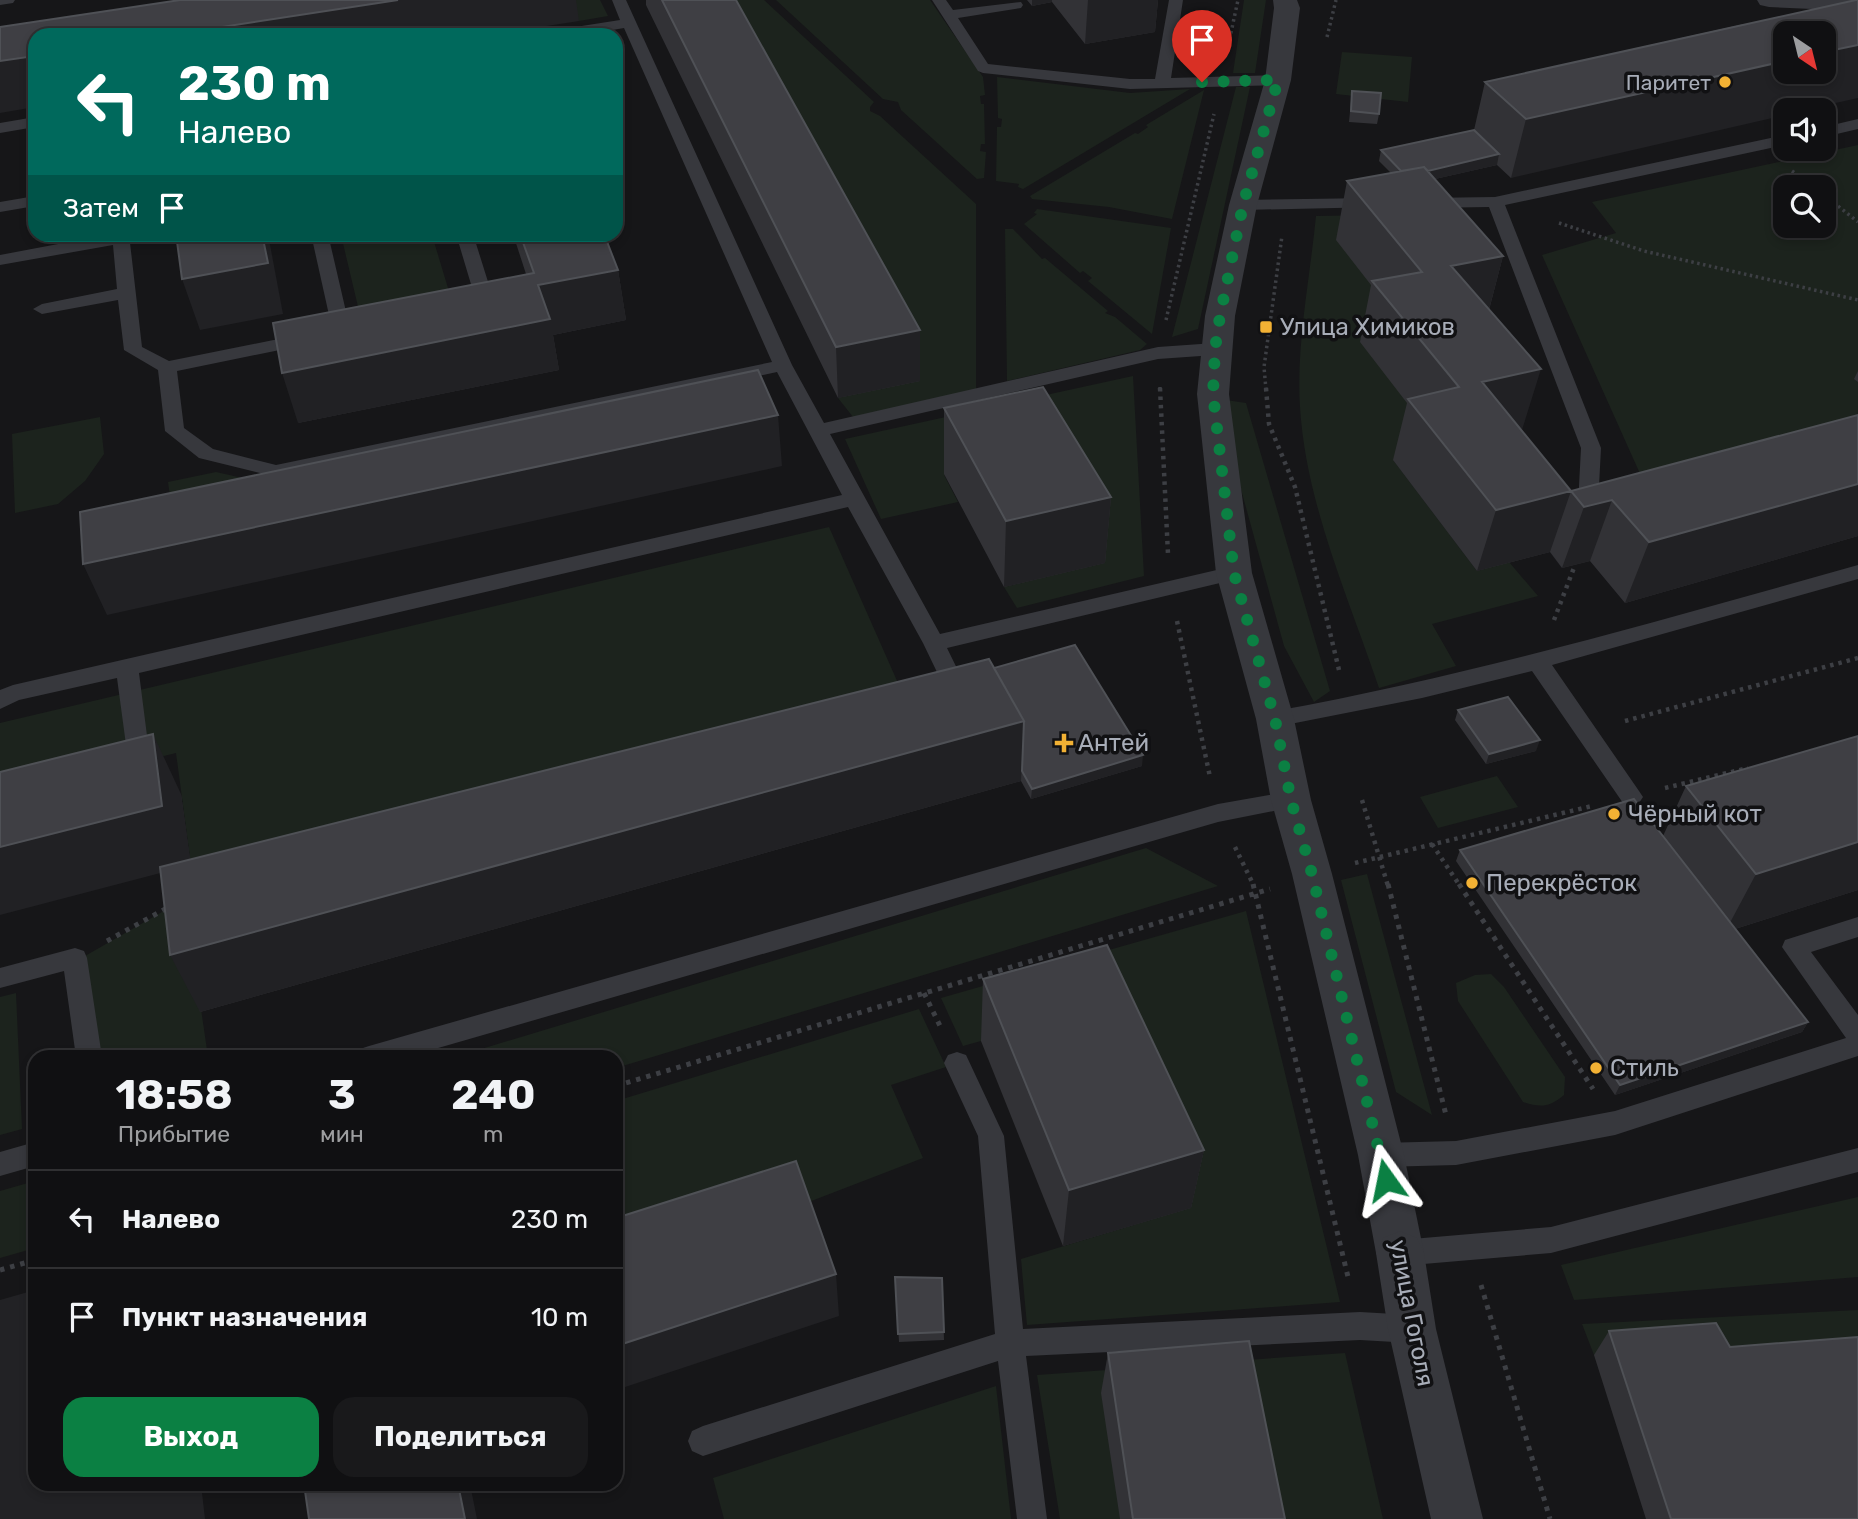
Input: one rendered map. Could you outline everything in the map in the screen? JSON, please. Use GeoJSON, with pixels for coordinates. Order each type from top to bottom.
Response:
{"type":"FeatureCollection","features":[{"type":"Feature","properties":{"kind":"street","name":"улица Гоголя"},"geometry":{"type":"LineString","coordinates":[[1286,0],[1278,80],[1243,205],[1215,349],[1213,394],[1234,573],[1275,719],[1291,800],[1312,874],[1381,1155],[1412,1329],[1457,1519]]}},
{"type":"Feature","properties":{"kind":"street"},"geometry":{"type":"LineString","coordinates":[[1769,0],[1858,3]]}},
{"type":"Feature","properties":{"kind":"lane"},"geometry":{"type":"LineString","coordinates":[[0,1],[8,0]]}},
{"type":"Feature","properties":{"kind":"lane"},"geometry":{"type":"LineString","coordinates":[[619,0],[783,365],[934,643],[959,695]]}},
{"type":"Feature","properties":{"kind":"lane"},"geometry":{"type":"LineString","coordinates":[[939,0],[983,68],[1130,84],[1278,80]]}},
{"type":"Feature","properties":{"kind":"lane"},"geometry":{"type":"LineString","coordinates":[[1162,83],[1176,0]]}},
{"type":"Feature","properties":{"kind":"lane"},"geometry":{"type":"LineString","coordinates":[[949,15],[1016,5]]}},
{"type":"Feature","properties":{"kind":"lane"},"geometry":{"type":"LineString","coordinates":[[598,28],[628,23]]}},
{"type":"Feature","properties":{"kind":"lane"},"geometry":{"type":"LineString","coordinates":[[0,128],[28,123]]}},
{"type":"Feature","properties":{"kind":"lane"},"geometry":{"type":"LineString","coordinates":[[1836,129],[1858,124]]}},
{"type":"Feature","properties":{"kind":"lane"},"geometry":{"type":"LineString","coordinates":[[1412,203],[1495,202],[1773,143]]}},
{"type":"Feature","properties":{"kind":"lane"},"geometry":{"type":"LineString","coordinates":[[0,207],[28,202]]}},
{"type":"Feature","properties":{"kind":"lane"},"geometry":{"type":"LineString","coordinates":[[1495,202],[1591,448],[1588,505]]}},
{"type":"Feature","properties":{"kind":"lane"},"geometry":{"type":"LineString","coordinates":[[1243,205],[1384,203]]}},
{"type":"Feature","properties":{"kind":"lane"},"geometry":{"type":"LineString","coordinates":[[0,260],[91,242]]}},
{"type":"Feature","properties":{"kind":"lane"},"geometry":{"type":"LineString","coordinates":[[122,242],[133,350],[167,367],[348,331],[321,242]]}},
{"type":"Feature","properties":{"kind":"lane"},"geometry":{"type":"LineString","coordinates":[[459,310],[486,304],[467,242]]}},
{"type":"Feature","properties":{"kind":"lane"},"geometry":{"type":"LineString","coordinates":[[42,309],[127,293]]}},
{"type":"Feature","properties":{"kind":"lane"},"geometry":{"type":"LineString","coordinates":[[818,430],[1158,353],[1215,349]]}},
{"type":"Feature","properties":{"kind":"lane"},"geometry":{"type":"LineString","coordinates":[[167,367],[175,431],[206,454],[276,471],[783,365]]}},
{"type":"Feature","properties":{"kind":"lane"},"geometry":{"type":"LineString","coordinates":[[0,701],[13,693],[855,499]]}},
{"type":"Feature","properties":{"kind":"lane"},"geometry":{"type":"LineString","coordinates":[[1275,719],[1348,707],[1538,662],[1858,572]]}},
{"type":"Feature","properties":{"kind":"lane"},"geometry":{"type":"LineString","coordinates":[[934,643],[1234,573]]}},
{"type":"Feature","properties":{"kind":"lane"},"geometry":{"type":"LineString","coordinates":[[1538,662],[1630,797]]}},
{"type":"Feature","properties":{"kind":"lane"},"geometry":{"type":"LineString","coordinates":[[127,668],[143,792]]}},
{"type":"Feature","properties":{"kind":"lane"},"geometry":{"type":"LineString","coordinates":[[393,1050],[1205,817],[1291,800]]}},
{"type":"Feature","properties":{"kind":"lane"},"geometry":{"type":"LineString","coordinates":[[1858,927],[1794,947],[1858,1035]]}},
{"type":"Feature","properties":{"kind":"lane"},"geometry":{"type":"LineString","coordinates":[[0,978],[75,958],[88,1050]]}},
{"type":"Feature","properties":{"kind":"lane"},"geometry":{"type":"LineString","coordinates":[[1381,1155],[1456,1153],[1615,1123],[1858,1045]]}},
{"type":"Feature","properties":{"kind":"lane"},"geometry":{"type":"LineString","coordinates":[[957,1063],[991,1136],[1010,1343],[1032,1519]]}},
{"type":"Feature","properties":{"kind":"lane"},"geometry":{"type":"LineString","coordinates":[[0,1164],[28,1156]]}},
{"type":"Feature","properties":{"kind":"lane"},"geometry":{"type":"LineString","coordinates":[[1400,1253],[1551,1240],[1858,1160]]}},
{"type":"Feature","properties":{"kind":"lane"},"geometry":{"type":"LineString","coordinates":[[703,1441],[1010,1343],[1360,1326],[1412,1329]]}},
{"type":"Feature","properties":{"kind":"path"},"geometry":{"type":"LineString","coordinates":[[1326,41],[1336,0]]}},
{"type":"Feature","properties":{"kind":"path"},"geometry":{"type":"LineString","coordinates":[[1495,202],[1644,251],[1858,300]]}},
{"type":"Feature","properties":{"kind":"path"},"geometry":{"type":"LineString","coordinates":[[1287,204],[1264,367],[1269,424],[1295,487],[1348,707]]}},
{"type":"Feature","properties":{"kind":"path"},"geometry":{"type":"LineString","coordinates":[[1836,205],[1858,222]]}},
{"type":"Feature","properties":{"kind":"path"},"geometry":{"type":"LineString","coordinates":[[1538,662],[1575,565]]}},
{"type":"Feature","properties":{"kind":"path"},"geometry":{"type":"LineString","coordinates":[[1587,731],[1858,657]]}},
{"type":"Feature","properties":{"kind":"path"},"geometry":{"type":"LineString","coordinates":[[1362,800],[1381,856],[1456,1153]]}},
{"type":"Feature","properties":{"kind":"path"},"geometry":{"type":"LineString","coordinates":[[623,1084],[1312,874],[1432,844],[1615,1123]]}},
{"type":"Feature","properties":{"kind":"path"},"geometry":{"type":"LineString","coordinates":[[75,958],[179,902]]}},
{"type":"Feature","properties":{"kind":"path"},"geometry":{"type":"LineString","coordinates":[[1470,1247],[1550,1519]]}},
{"type":"Feature","properties":{"kind":"path"},"geometry":{"type":"LineString","coordinates":[[0,1270],[28,1262]]}},
{"type":"Feature","properties":{"kind":"shaded area"},"geometry":{"type":"Polygon","coordinates":[[[571,0],[600,0],[608,16],[579,21],[571,0]]]}},
{"type":"Feature","properties":{"kind":"shaded area"},"geometry":{"type":"Polygon","coordinates":[[[714,0],[764,0],[874,102],[870,111],[880,116],[976,204],[976,395],[857,422],[838,398],[920,380],[714,0]]]}},
{"type":"Feature","properties":{"kind":"shaded area"},"geometry":{"type":"Polygon","coordinates":[[[776,0],[930,0],[983,77],[985,95],[980,96],[981,104],[984,104],[985,144],[981,144],[980,151],[986,152],[984,178],[977,179],[901,110],[898,102],[883,99],[776,0]]]}},
{"type":"Feature","properties":{"kind":"shaded area"},"geometry":{"type":"Polygon","coordinates":[[[1244,0],[1266,0],[1255,73],[1233,73],[1244,0]]]}},
{"type":"Feature","properties":{"kind":"shaded area"},"geometry":{"type":"Polygon","coordinates":[[[1342,52],[1412,57],[1408,102],[1336,94],[1342,52]]]}},
{"type":"Feature","properties":{"kind":"shaded area"},"geometry":{"type":"Polygon","coordinates":[[[997,77],[1130,93],[1190,89],[1023,189],[1018,187],[1019,184],[996,181],[997,127],[1001,127],[1002,119],[998,118],[997,77]]]}},
{"type":"Feature","properties":{"kind":"shaded area"},"geometry":{"type":"Polygon","coordinates":[[[1236,87],[1250,87],[1198,329],[1172,337],[1236,87]]]}},
{"type":"Feature","properties":{"kind":"shaded area"},"geometry":{"type":"Polygon","coordinates":[[[1204,90],[1172,219],[1109,207],[1032,199],[1030,196],[1135,133],[1138,134],[1148,127],[1146,125],[1204,90]]]}},
{"type":"Feature","properties":{"kind":"shaded area"},"geometry":{"type":"Polygon","coordinates":[[[1858,145],[1858,443],[1650,496],[1542,255],[1616,233],[1592,202],[1783,161],[1836,161],[1836,150],[1858,145]]]}},
{"type":"Feature","properties":{"kind":"shaded area"},"geometry":{"type":"Polygon","coordinates":[[[1037,209],[1171,228],[1152,334],[1088,281],[1092,278],[1083,271],[1080,273],[1024,224],[1037,214],[1034,213],[1037,209]]]}},
{"type":"Feature","properties":{"kind":"shaded area"},"geometry":{"type":"Polygon","coordinates":[[[1445,214],[1408,332],[1443,448],[1394,461],[1477,571],[1509,562],[1538,596],[1432,624],[1456,666],[1379,688],[1319,514],[1304,443],[1300,407],[1300,360],[1316,216],[1445,214]]]}},
{"type":"Feature","properties":{"kind":"shaded area"},"geometry":{"type":"Polygon","coordinates":[[[1005,229],[1013,229],[1042,259],[1045,258],[1108,311],[1105,313],[1115,317],[1147,344],[1140,350],[1007,381],[1005,229]]]}},
{"type":"Feature","properties":{"kind":"shaded area"},"geometry":{"type":"Polygon","coordinates":[[[343,242],[434,242],[451,298],[360,315],[343,242]]]}},
{"type":"Feature","properties":{"kind":"shaded area"},"geometry":{"type":"Polygon","coordinates":[[[1133,376],[1144,576],[1017,608],[1004,587],[1104,563],[944,475],[958,502],[881,519],[845,439],[1133,376]]]}},
{"type":"Feature","properties":{"kind":"shaded area"},"geometry":{"type":"Polygon","coordinates":[[[1226,400],[1246,403],[1330,691],[1314,702],[1284,646],[1239,482],[1226,400]]]}},
{"type":"Feature","properties":{"kind":"shaded area"},"geometry":{"type":"Polygon","coordinates":[[[100,417],[104,454],[85,481],[58,504],[15,513],[12,434],[100,417]]]}},
{"type":"Feature","properties":{"kind":"shaded area"},"geometry":{"type":"Polygon","coordinates":[[[216,472],[247,479],[171,503],[168,482],[216,472]]]}},
{"type":"Feature","properties":{"kind":"shaded area"},"geometry":{"type":"Polygon","coordinates":[[[829,527],[921,735],[189,926],[207,1050],[99,1050],[85,956],[190,896],[191,865],[176,753],[50,784],[0,840],[0,723],[829,527]]]}},
{"type":"Feature","properties":{"kind":"shaded area"},"geometry":{"type":"Polygon","coordinates":[[[1497,776],[1518,807],[1438,828],[1420,797],[1497,776]]]}},
{"type":"Feature","properties":{"kind":"shaded area"},"geometry":{"type":"Polygon","coordinates":[[[1146,848],[1218,886],[623,1066],[623,1050],[478,1050],[1146,848]]]}},
{"type":"Feature","properties":{"kind":"shaded area"},"geometry":{"type":"Polygon","coordinates":[[[1367,874],[1432,1115],[1396,1092],[1341,880],[1367,874]]]}},
{"type":"Feature","properties":{"kind":"shaded area"},"geometry":{"type":"Polygon","coordinates":[[[1246,911],[1340,1302],[1027,1325],[1021,1259],[1190,1208],[981,1041],[963,1046],[941,998],[1246,911]]]}},
{"type":"Feature","properties":{"kind":"shaded area"},"geometry":{"type":"Polygon","coordinates":[[[1491,974],[1504,987],[1565,1077],[1564,1095],[1550,1104],[1540,1106],[1523,1102],[1458,1001],[1456,983],[1475,975],[1491,974]]]}},
{"type":"Feature","properties":{"kind":"shaded area"},"geometry":{"type":"Polygon","coordinates":[[[16,993],[22,1129],[0,1135],[0,997],[16,993]]]}},
{"type":"Feature","properties":{"kind":"shaded area"},"geometry":{"type":"Polygon","coordinates":[[[919,1009],[946,1067],[891,1085],[923,1158],[801,1205],[623,1262],[623,1099],[919,1009]]]}},
{"type":"Feature","properties":{"kind":"shaded area"},"geometry":{"type":"Polygon","coordinates":[[[28,1183],[28,1250],[0,1258],[0,1191],[28,1183]]]}},
{"type":"Feature","properties":{"kind":"shaded area"},"geometry":{"type":"Polygon","coordinates":[[[1858,1197],[1858,1277],[1574,1300],[1561,1265],[1858,1197]]]}},
{"type":"Feature","properties":{"kind":"shaded area"},"geometry":{"type":"Polygon","coordinates":[[[28,1292],[28,1491],[202,1491],[205,1519],[0,1519],[0,1300],[28,1292]]]}},
{"type":"Feature","properties":{"kind":"shaded area"},"geometry":{"type":"Polygon","coordinates":[[[1858,1310],[1858,1359],[1697,1347],[1594,1355],[1582,1324],[1858,1310]]]}},
{"type":"Feature","properties":{"kind":"shaded area"},"geometry":{"type":"Polygon","coordinates":[[[1345,1353],[1383,1519],[1060,1519],[1037,1375],[1345,1353]]]}},
{"type":"Feature","properties":{"kind":"shaded area"},"geometry":{"type":"Polygon","coordinates":[[[996,1386],[1011,1519],[724,1519],[713,1478],[996,1386]]]}},
{"type":"Feature","properties":{"kind":"building"},"geometry":{"type":"Polygon","coordinates":[[[180,0],[398,0],[216,28],[28,28],[28,57],[0,61],[0,27],[180,0]]]}},
{"type":"Feature","properties":{"kind":"building"},"geometry":{"type":"Polygon","coordinates":[[[662,0],[736,0],[920,330],[836,347],[662,0]]]}},
{"type":"Feature","properties":{"kind":"building"},"geometry":{"type":"Polygon","coordinates":[[[1858,0],[1858,45],[1836,50],[1836,21],[1773,21],[1773,64],[1526,119],[1485,82],[1858,0]]]}},
{"type":"Feature","properties":{"kind":"building"},"geometry":{"type":"Polygon","coordinates":[[[1352,91],[1381,93],[1379,114],[1351,111],[1352,91]]]}},
{"type":"Feature","properties":{"kind":"building"},"geometry":{"type":"Polygon","coordinates":[[[1474,130],[1499,154],[1428,171],[1424,167],[1401,171],[1381,150],[1474,130]]]}},
{"type":"Feature","properties":{"kind":"building"},"geometry":{"type":"Polygon","coordinates":[[[1424,167],[1503,256],[1451,266],[1541,369],[1482,382],[1571,491],[1496,510],[1408,399],[1459,387],[1372,281],[1422,272],[1347,181],[1424,167]]]}},
{"type":"Feature","properties":{"kind":"building"},"geometry":{"type":"Polygon","coordinates":[[[177,242],[264,242],[268,263],[182,279],[177,242]]]}},
{"type":"Feature","properties":{"kind":"building"},"geometry":{"type":"Polygon","coordinates":[[[523,242],[607,242],[618,270],[538,285],[550,319],[282,373],[273,323],[534,273],[523,242]]]}},
{"type":"Feature","properties":{"kind":"building"},"geometry":{"type":"Polygon","coordinates":[[[758,370],[778,415],[83,564],[80,512],[758,370]]]}},
{"type":"Feature","properties":{"kind":"building"},"geometry":{"type":"Polygon","coordinates":[[[1043,387],[1111,497],[1006,521],[944,408],[1043,387]]]}},
{"type":"Feature","properties":{"kind":"building"},"geometry":{"type":"Polygon","coordinates":[[[1858,415],[1858,484],[1649,542],[1612,500],[1584,507],[1571,491],[1858,415]]]}},
{"type":"Feature","properties":{"kind":"building","name":"Антей"},"geometry":{"type":"Polygon","coordinates":[[[1075,645],[1143,755],[1032,789],[1022,771],[1024,721],[994,668],[1075,645]]]}},
{"type":"Feature","properties":{"kind":"building"},"geometry":{"type":"Polygon","coordinates":[[[989,659],[1024,721],[170,955],[160,867],[989,659]]]}},
{"type":"Feature","properties":{"kind":"building"},"geometry":{"type":"Polygon","coordinates":[[[1508,697],[1540,740],[1489,754],[1458,710],[1508,697]]]}},
{"type":"Feature","properties":{"kind":"building"},"geometry":{"type":"Polygon","coordinates":[[[153,734],[162,806],[0,847],[0,772],[153,734]]]}},
{"type":"Feature","properties":{"kind":"building"},"geometry":{"type":"Polygon","coordinates":[[[1858,736],[1858,842],[1756,874],[1686,786],[1858,736]]]}},
{"type":"Feature","properties":{"kind":"building"},"geometry":{"type":"Polygon","coordinates":[[[1634,799],[1808,1022],[1620,1085],[1460,850],[1634,799]]]}},
{"type":"Feature","properties":{"kind":"building"},"geometry":{"type":"Polygon","coordinates":[[[1107,945],[1204,1150],[1069,1190],[983,979],[1107,945]]]}},
{"type":"Feature","properties":{"kind":"building"},"geometry":{"type":"Polygon","coordinates":[[[796,1161],[836,1274],[623,1344],[623,1216],[796,1161]]]}},
{"type":"Feature","properties":{"kind":"building"},"geometry":{"type":"Polygon","coordinates":[[[895,1277],[942,1278],[944,1332],[898,1334],[895,1277]]]}},
{"type":"Feature","properties":{"kind":"building"},"geometry":{"type":"Polygon","coordinates":[[[1716,1323],[1730,1347],[1858,1337],[1858,1519],[1671,1519],[1609,1331],[1716,1323]]]}},
{"type":"Feature","properties":{"kind":"building"},"geometry":{"type":"Polygon","coordinates":[[[1249,1341],[1285,1519],[1133,1519],[1108,1353],[1249,1341]]]}},
{"type":"Feature","properties":{"kind":"building"},"geometry":{"type":"Polygon","coordinates":[[[305,1491],[459,1491],[465,1519],[309,1519],[305,1491]]]}},
{"type":"Feature","properties":{"kind":"place","name":"Паритет"},"geometry":{"type":"Point","coordinates":[1725,82]}},
{"type":"Feature","properties":{"kind":"place","name":"Улица Химиков"},"geometry":{"type":"Point","coordinates":[1266,327]}},
{"type":"Feature","properties":{"kind":"place","name":"Антей"},"geometry":{"type":"Point","coordinates":[1064,743]}},
{"type":"Feature","properties":{"kind":"place","name":"Чёрный кот"},"geometry":{"type":"Point","coordinates":[1614,814]}},
{"type":"Feature","properties":{"kind":"place","name":"Перекрёсток"},"geometry":{"type":"Point","coordinates":[1472,883]}},
{"type":"Feature","properties":{"kind":"place","name":"Стиль"},"geometry":{"type":"Point","coordinates":[1596,1068]}},
{"type":"Feature","properties":{"kind":"route"},"geometry":{"type":"LineString","coordinates":[[1202,82],[1278,80],[1243,205],[1220,316],[1213,394],[1234,573],[1275,719],[1291,800],[1312,874],[1386,1180]]}}]}
